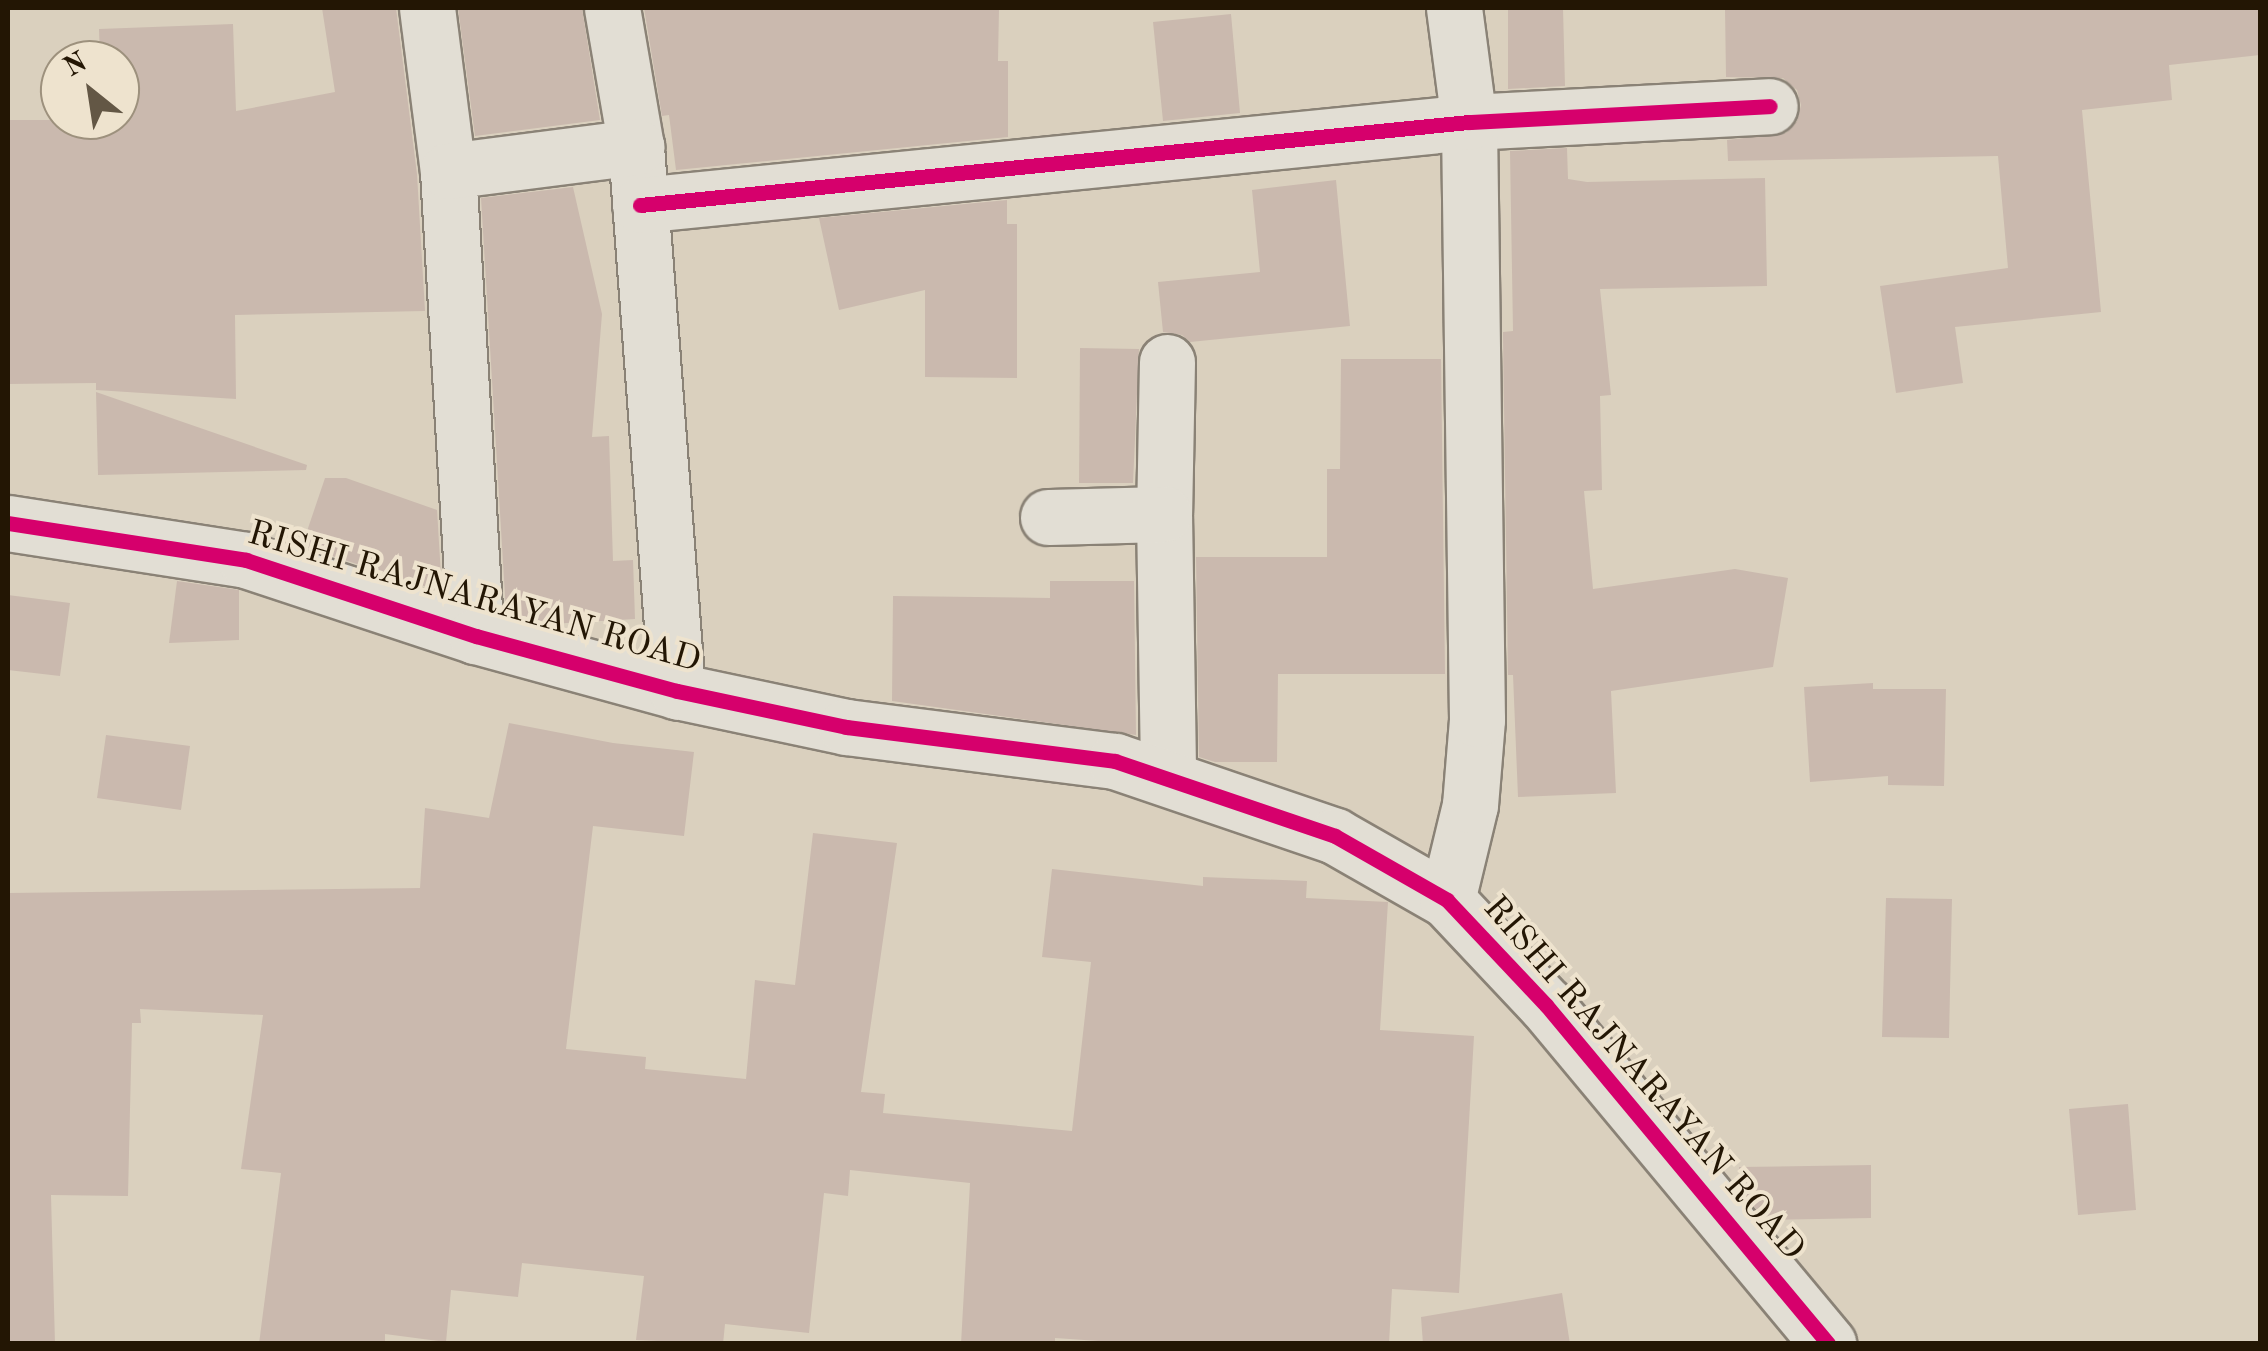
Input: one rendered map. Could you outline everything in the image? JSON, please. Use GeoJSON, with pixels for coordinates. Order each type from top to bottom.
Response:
{"type":"FeatureCollection","features":[{"type":"Feature","properties":{"kind":"street"},"geometry":{"type":"LineString","coordinates":[[427,8],[448,171],[476,636]]}},
{"type":"Feature","properties":{"kind":"street"},"geometry":{"type":"LineString","coordinates":[[612,8],[636,146],[676,692]]}},
{"type":"Feature","properties":{"kind":"street"},"geometry":{"type":"LineString","coordinates":[[1447,900],[1470,805],[1477,719],[1469,122],[1454,8]]}},
{"type":"Feature","properties":{"kind":"street"},"geometry":{"type":"LineString","coordinates":[[640,205],[1469,122],[1770,106]]}},
{"type":"Feature","properties":{"kind":"street"},"geometry":{"type":"LineString","coordinates":[[448,171],[636,146]]}},
{"type":"Feature","properties":{"kind":"street"},"geometry":{"type":"LineString","coordinates":[[1167,362],[1164,514],[1168,775]]}},
{"type":"Feature","properties":{"kind":"street"},"geometry":{"type":"LineString","coordinates":[[1048,518],[1164,514]]}},
{"type":"Feature","properties":{"kind":"street","name":"RISHI RAJNARAYAN ROAD"},"geometry":{"type":"LineString","coordinates":[[8,523],[246,560],[476,636],[676,692],[846,728],[1116,760],[1336,836],[1447,900],[1546,1006],[1828,1344]]}},
{"type":"Feature","properties":{"kind":"building"},"geometry":{"type":"Polygon","coordinates":[[[322,8],[396,8],[417,174],[425,311],[235,315],[236,399],[96,390],[96,383],[8,384],[8,120],[40,120],[40,140],[140,140],[140,40],[99,40],[99,29],[233,24],[236,111],[335,92],[322,8]]]}},
{"type":"Feature","properties":{"kind":"building"},"geometry":{"type":"Polygon","coordinates":[[[458,8],[582,8],[600,120],[475,136],[458,8]]]}},
{"type":"Feature","properties":{"kind":"building"},"geometry":{"type":"Polygon","coordinates":[[[644,8],[999,8],[998,61],[1008,61],[1008,137],[676,170],[669,115],[662,116],[644,8]]]}},
{"type":"Feature","properties":{"kind":"building"},"geometry":{"type":"Polygon","coordinates":[[[1508,8],[1563,8],[1565,86],[1508,89],[1508,8]]]}},
{"type":"Feature","properties":{"kind":"building"},"geometry":{"type":"Polygon","coordinates":[[[1725,8],[2260,8],[2260,55],[2169,65],[2172,100],[2082,110],[2101,312],[1955,327],[1963,383],[1896,393],[1880,286],[2008,268],[1998,156],[1728,161],[1727,140],[1786,133],[1797,121],[1801,105],[1797,90],[1783,78],[1726,77],[1725,8]]]}},
{"type":"Feature","properties":{"kind":"building"},"geometry":{"type":"Polygon","coordinates":[[[1231,14],[1240,113],[1163,121],[1153,22],[1231,14]]]}},
{"type":"Feature","properties":{"kind":"building"},"geometry":{"type":"Polygon","coordinates":[[[1567,148],[1568,179],[1587,182],[1765,178],[1767,286],[1600,289],[1611,395],[1600,396],[1602,490],[1584,491],[1593,589],[1735,569],[1788,578],[1773,667],[1611,691],[1616,793],[1518,797],[1513,675],[1508,675],[1503,337],[1503,332],[1513,331],[1510,151],[1567,148]]]}},
{"type":"Feature","properties":{"kind":"building"},"geometry":{"type":"Polygon","coordinates":[[[1336,180],[1350,326],[1190,342],[1182,335],[1163,332],[1158,282],[1260,272],[1252,190],[1336,180]]]}},
{"type":"Feature","properties":{"kind":"building"},"geometry":{"type":"Polygon","coordinates":[[[573,187],[602,314],[592,437],[609,436],[613,561],[633,560],[635,619],[550,624],[506,612],[481,198],[573,187]]]}},
{"type":"Feature","properties":{"kind":"building"},"geometry":{"type":"Polygon","coordinates":[[[1007,200],[1007,224],[1017,224],[1017,378],[925,377],[925,290],[839,310],[819,218],[1007,200]]]}},
{"type":"Feature","properties":{"kind":"building"},"geometry":{"type":"Polygon","coordinates":[[[1080,348],[1139,349],[1133,483],[1079,483],[1080,348]]]}},
{"type":"Feature","properties":{"kind":"building"},"geometry":{"type":"Polygon","coordinates":[[[1341,359],[1441,359],[1445,674],[1278,674],[1277,762],[1215,762],[1199,757],[1196,557],[1327,557],[1327,469],[1340,469],[1341,359]]]}},
{"type":"Feature","properties":{"kind":"building"},"geometry":{"type":"Polygon","coordinates":[[[96,392],[307,465],[306,470],[98,475],[96,392]]]}},
{"type":"Feature","properties":{"kind":"building"},"geometry":{"type":"Polygon","coordinates":[[[325,478],[346,478],[437,510],[442,592],[302,546],[325,478]]]}},
{"type":"Feature","properties":{"kind":"building"},"geometry":{"type":"Polygon","coordinates":[[[177,581],[239,590],[239,640],[169,643],[177,581]]]}},
{"type":"Feature","properties":{"kind":"building"},"geometry":{"type":"Polygon","coordinates":[[[1050,581],[1134,581],[1136,735],[892,701],[893,596],[1050,598],[1050,581]]]}},
{"type":"Feature","properties":{"kind":"building"},"geometry":{"type":"Polygon","coordinates":[[[8,595],[70,603],[60,676],[8,670],[8,595]]]}},
{"type":"Feature","properties":{"kind":"building"},"geometry":{"type":"Polygon","coordinates":[[[1873,683],[1873,689],[1946,689],[1944,786],[1888,785],[1888,776],[1810,782],[1804,687],[1873,683]]]}},
{"type":"Feature","properties":{"kind":"building"},"geometry":{"type":"Polygon","coordinates":[[[509,723],[613,743],[694,752],[684,836],[593,826],[566,1049],[646,1057],[645,1069],[746,1079],[755,980],[795,985],[813,833],[897,843],[861,1092],[885,1094],[883,1113],[1072,1131],[1091,962],[1042,957],[1052,869],[1203,886],[1203,877],[1307,881],[1306,898],[1388,902],[1380,1030],[1474,1036],[1459,1293],[1392,1289],[1389,1344],[1142,1344],[1055,1338],[1055,1344],[961,1344],[970,1183],[850,1170],[848,1196],[824,1193],[809,1333],[725,1324],[723,1344],[636,1340],[644,1276],[522,1263],[518,1297],[451,1290],[446,1342],[385,1334],[385,1344],[259,1344],[281,1173],[241,1169],[263,1015],[140,1009],[141,1023],[132,1023],[128,1196],[51,1195],[55,1344],[8,1344],[8,893],[420,888],[425,808],[489,818],[509,723]]]}},
{"type":"Feature","properties":{"kind":"building"},"geometry":{"type":"Polygon","coordinates":[[[106,735],[190,746],[181,810],[97,798],[106,735]]]}},
{"type":"Feature","properties":{"kind":"building"},"geometry":{"type":"Polygon","coordinates":[[[1886,898],[1952,899],[1949,1038],[1882,1037],[1886,898]]]}},
{"type":"Feature","properties":{"kind":"building"},"geometry":{"type":"Polygon","coordinates":[[[2128,1104],[2136,1210],[2078,1215],[2069,1109],[2128,1104]]]}},
{"type":"Feature","properties":{"kind":"building"},"geometry":{"type":"Polygon","coordinates":[[[1871,1165],[1871,1218],[1765,1220],[1739,1188],[1739,1167],[1871,1165]]]}},
{"type":"Feature","properties":{"kind":"building"},"geometry":{"type":"Polygon","coordinates":[[[1562,1293],[1570,1344],[1423,1344],[1421,1317],[1562,1293]]]}},
{"type":"Feature","properties":{"kind":"cycle path"},"geometry":{"type":"LineString","coordinates":[[640,205],[1469,122],[1770,106]]}},
{"type":"Feature","properties":{"kind":"cycle path"},"geometry":{"type":"LineString","coordinates":[[8,523],[246,560],[476,636],[677,691],[846,727],[1115,761],[1335,836],[1447,900],[1546,1005],[1828,1344]]}}]}
